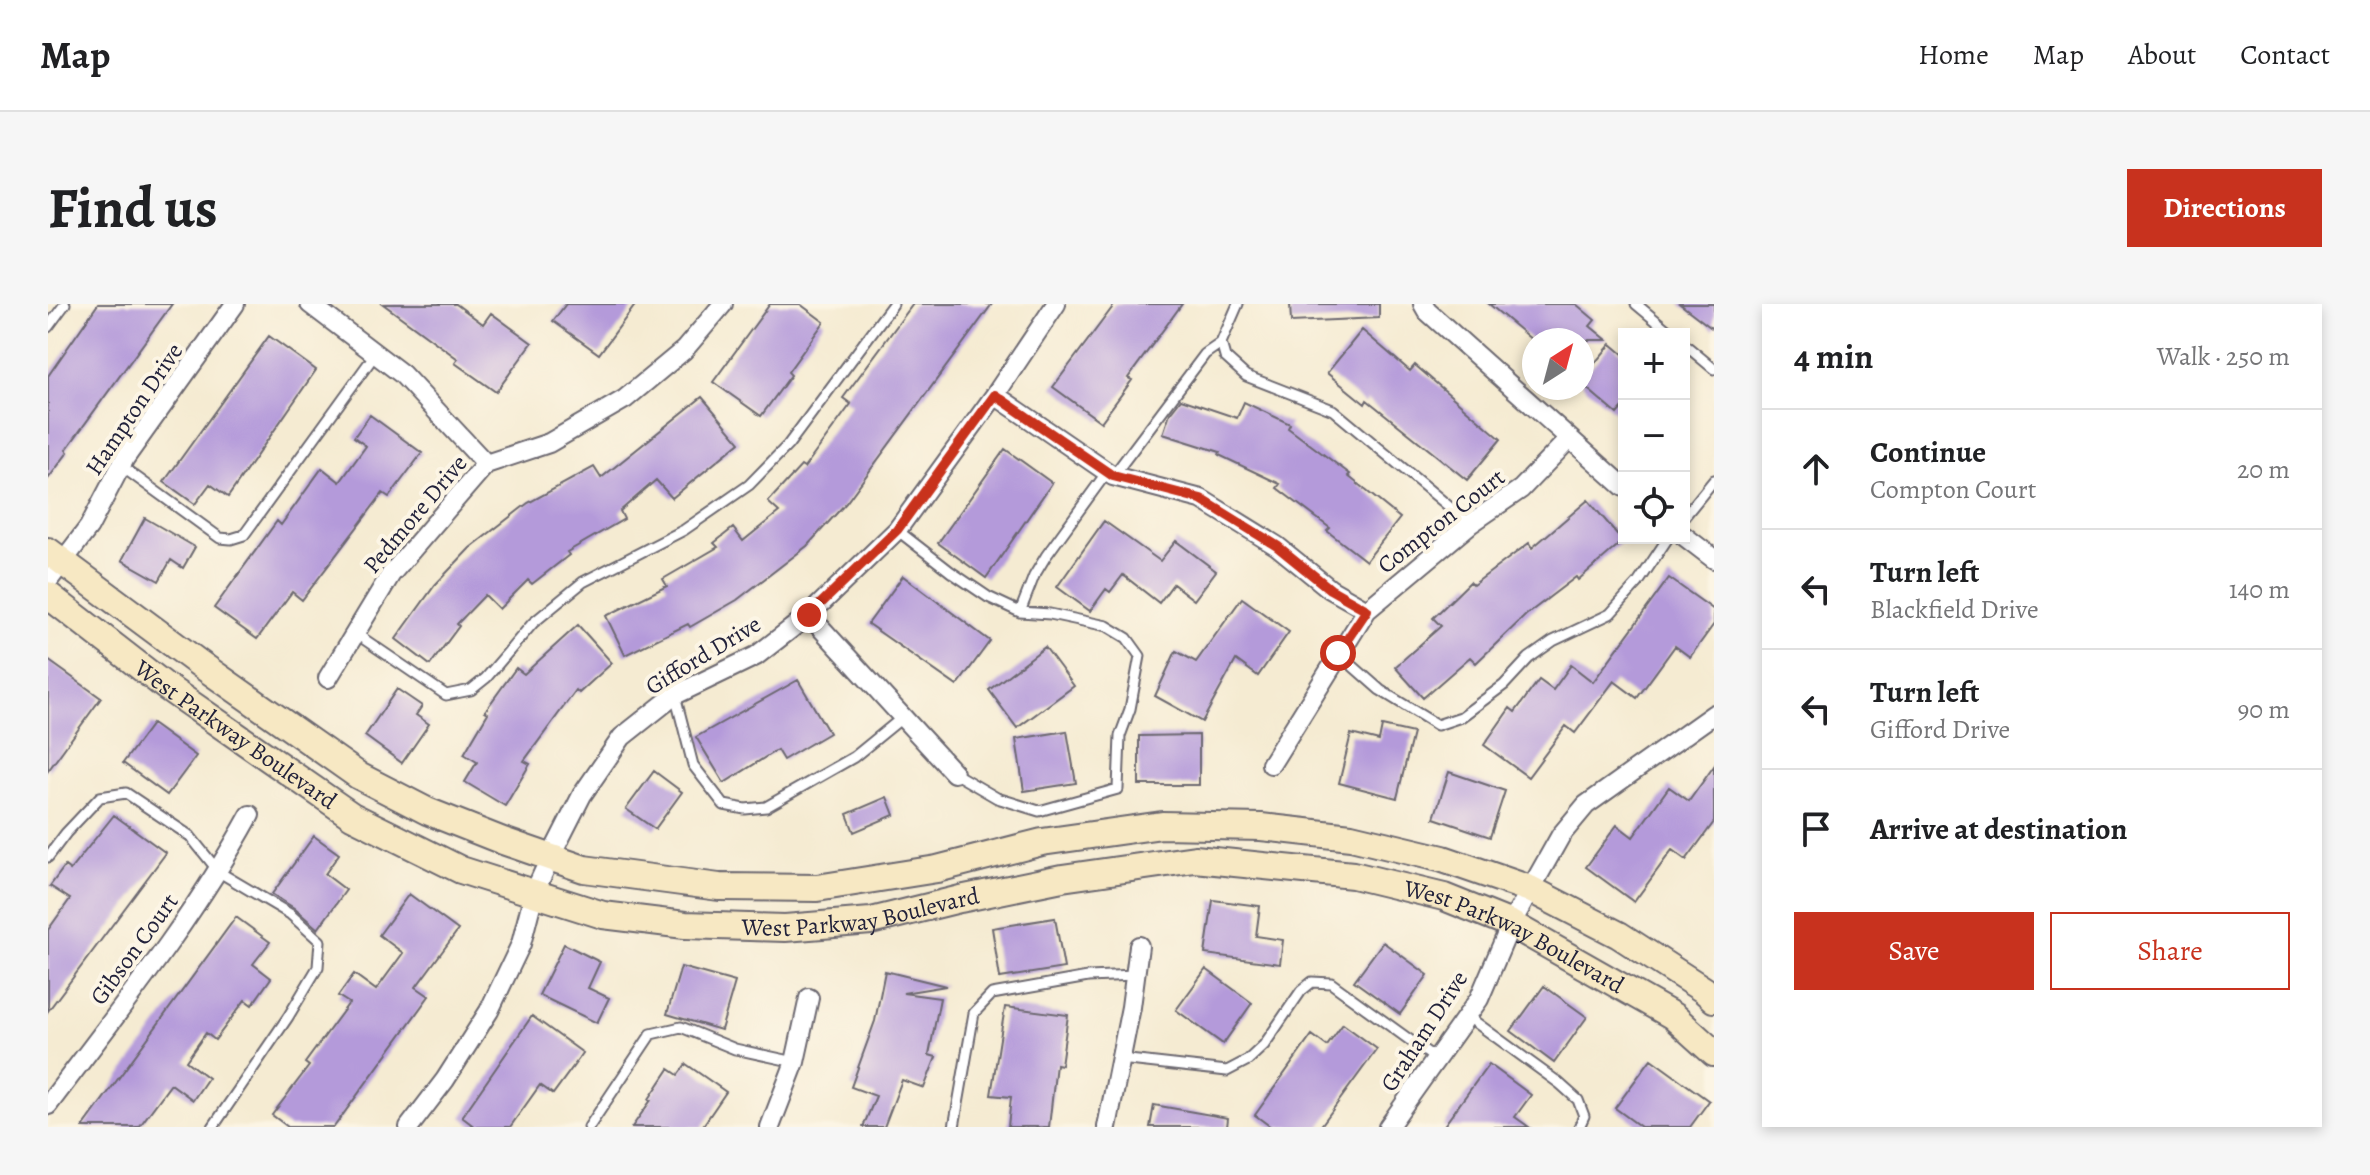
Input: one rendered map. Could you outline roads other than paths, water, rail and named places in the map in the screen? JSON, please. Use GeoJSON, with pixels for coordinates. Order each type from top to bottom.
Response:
{"type":"FeatureCollection","features":[{"type":"Feature","properties":{"kind":"street","name":"Hampton Drive"},"geometry":{"type":"LineString","coordinates":[[53,565],[89,527],[121,466],[170,392],[235,304]]}},
{"type":"Feature","properties":{"kind":"street"},"geometry":{"type":"LineString","coordinates":[[310,304],[402,374],[486,464]]}},
{"type":"Feature","properties":{"kind":"street","name":"Pedmore Drive"},"geometry":{"type":"LineString","coordinates":[[328,678],[391,574],[486,464],[549,443],[625,399],[684,350],[723,304]]}},
{"type":"Feature","properties":{"kind":"street","name":"Gifford Drive"},"geometry":{"type":"LineString","coordinates":[[409,1127],[445,1080],[489,1011],[521,944],[534,893],[550,858],[582,795],[622,737],[675,695],[756,656],[809,615],[897,530],[995,395],[1056,304]]}},
{"type":"Feature","properties":{"kind":"street"},"geometry":{"type":"LineString","coordinates":[[1423,304],[1568,440],[1618,482]]}},
{"type":"Feature","properties":{"kind":"street"},"geometry":{"type":"LineString","coordinates":[[995,395],[1110,474],[1201,499],[1277,546],[1330,589],[1367,610]]}},
{"type":"Feature","properties":{"kind":"street","name":"Compton Court"},"geometry":{"type":"LineString","coordinates":[[1271,764],[1367,610],[1470,524],[1521,489],[1568,440]]}},
{"type":"Feature","properties":{"kind":"street"},"geometry":{"type":"LineString","coordinates":[[1690,541],[1714,559]]}},
{"type":"Feature","properties":{"kind":"street","name":"West Parkway Boulevard"},"geometry":{"type":"LineString","coordinates":[[53,565],[359,776],[427,811],[584,869],[719,887],[817,888],[937,869],[1042,842],[1162,825],[1261,827],[1351,837],[1443,859],[1530,889],[1619,935],[1714,999]]}},
{"type":"Feature","properties":{"kind":"street","name":"West Parkway Boulevard"},"geometry":{"type":"LineString","coordinates":[[48,595],[165,686],[352,816],[461,870],[603,915],[685,925],[785,928],[871,921],[1062,878],[1195,859],[1353,875],[1444,897],[1511,924],[1673,1016],[1714,1053]]}},
{"type":"Feature","properties":{"kind":"street"},"geometry":{"type":"LineString","coordinates":[[809,615],[954,773]]}},
{"type":"Feature","properties":{"kind":"street","name":"Graham Drive"},"geometry":{"type":"LineString","coordinates":[[1388,1127],[1479,999],[1511,924],[1561,835],[1586,805],[1714,714]]}},
{"type":"Feature","properties":{"kind":"street","name":"Gibson Court"},"geometry":{"type":"LineString","coordinates":[[48,1105],[171,942],[219,872],[250,815]]}},
{"type":"Feature","properties":{"kind":"street"},"geometry":{"type":"LineString","coordinates":[[1107,1127],[1139,946]]}},
{"type":"Feature","properties":{"kind":"street"},"geometry":{"type":"LineString","coordinates":[[770,1127],[795,1062],[809,998]]}},
{"type":"Feature","properties":{"kind":"lane"},"geometry":{"type":"LineString","coordinates":[[48,327],[65,304]]}},
{"type":"Feature","properties":{"kind":"lane"},"geometry":{"type":"LineString","coordinates":[[354,633],[446,695],[471,690],[486,678],[533,623],[583,582],[684,530],[749,485],[788,445],[893,304]]}},
{"type":"Feature","properties":{"kind":"lane"},"geometry":{"type":"LineString","coordinates":[[1020,612],[1034,576],[1046,556],[1205,354],[1221,343],[1238,304]]}},
{"type":"Feature","properties":{"kind":"lane"},"geometry":{"type":"LineString","coordinates":[[1636,304],[1665,328]]}},
{"type":"Feature","properties":{"kind":"lane"},"geometry":{"type":"LineString","coordinates":[[1221,343],[1225,357],[1246,376],[1333,410],[1470,524]]}},
{"type":"Feature","properties":{"kind":"lane"},"geometry":{"type":"LineString","coordinates":[[1690,349],[1714,369]]}},
{"type":"Feature","properties":{"kind":"lane"},"geometry":{"type":"LineString","coordinates":[[121,466],[220,538],[244,535],[376,353]]}},
{"type":"Feature","properties":{"kind":"lane"},"geometry":{"type":"LineString","coordinates":[[1690,510],[1714,480]]}},
{"type":"Feature","properties":{"kind":"lane"},"geometry":{"type":"LineString","coordinates":[[897,530],[988,597],[1020,612],[1050,614],[1107,626],[1127,638],[1140,656],[1130,709],[1120,736],[1118,789],[1039,811],[997,798],[954,773]]}},
{"type":"Feature","properties":{"kind":"lane"},"geometry":{"type":"LineString","coordinates":[[1338,653],[1380,690],[1437,725],[1461,717],[1504,685],[1529,658],[1553,641],[1610,614],[1638,583],[1664,544]]}},
{"type":"Feature","properties":{"kind":"lane"},"geometry":{"type":"LineString","coordinates":[[675,695],[693,765],[724,805],[745,809],[766,807],[854,757],[903,717]]}},
{"type":"Feature","properties":{"kind":"lane"},"geometry":{"type":"LineString","coordinates":[[48,857],[100,797],[126,793],[190,836],[219,872],[290,914],[320,941],[318,967],[213,1127]]}},
{"type":"Feature","properties":{"kind":"lane"},"geometry":{"type":"LineString","coordinates":[[954,1127],[974,1013],[992,994],[1088,977],[1135,975]]}},
{"type":"Feature","properties":{"kind":"lane"},"geometry":{"type":"LineString","coordinates":[[1120,1059],[1227,1071],[1248,1060],[1264,1045],[1301,991],[1312,982],[1331,983],[1436,1059]]}},
{"type":"Feature","properties":{"kind":"lane"},"geometry":{"type":"LineString","coordinates":[[1467,1016],[1578,1100],[1584,1116],[1579,1127]]}},
{"type":"Feature","properties":{"kind":"lane"},"geometry":{"type":"LineString","coordinates":[[589,1127],[651,1034],[681,1027],[735,1049],[795,1062]]}}]}
